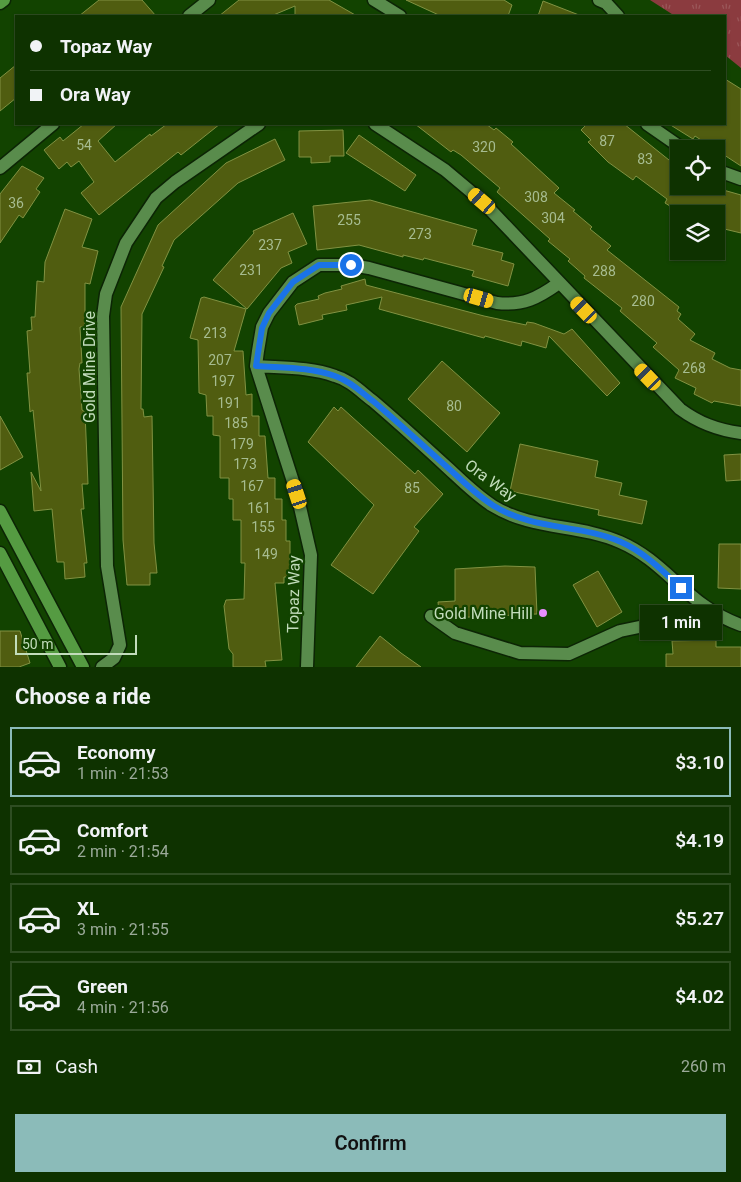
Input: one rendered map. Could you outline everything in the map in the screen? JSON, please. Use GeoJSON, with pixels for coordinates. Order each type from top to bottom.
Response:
{"type":"FeatureCollection","features":[{"type":"Feature","properties":{"kind":"main road"},"geometry":{"type":"LineString","coordinates":[[0,3],[4,0]]}},
{"type":"Feature","properties":{"kind":"main road"},"geometry":{"type":"LineString","coordinates":[[0,511],[83,667]]}},
{"type":"Feature","properties":{"kind":"main road"},"geometry":{"type":"LineString","coordinates":[[0,554],[60,667]]}},
{"type":"Feature","properties":{"kind":"street"},"geometry":{"type":"LineString","coordinates":[[190,15],[209,0]]}},
{"type":"Feature","properties":{"kind":"street"},"geometry":{"type":"LineString","coordinates":[[374,0],[398,15]]}},
{"type":"Feature","properties":{"kind":"street"},"geometry":{"type":"LineString","coordinates":[[599,0],[606,3],[617,15]]}},
{"type":"Feature","properties":{"kind":"street"},"geometry":{"type":"LineString","coordinates":[[0,168],[53,125]]}},
{"type":"Feature","properties":{"kind":"street","name":"Gold Mine Drive"},"geometry":{"type":"LineString","coordinates":[[102,667],[114,658],[120,645],[107,566],[103,323],[106,294],[126,243],[156,198],[175,182],[258,125]]}},
{"type":"Feature","properties":{"kind":"street"},"geometry":{"type":"LineString","coordinates":[[377,125],[445,170],[466,187],[680,409],[694,420],[712,427],[741,433]]}},
{"type":"Feature","properties":{"kind":"street"},"geometry":{"type":"LineString","coordinates":[[648,125],[670,140]]}},
{"type":"Feature","properties":{"kind":"street"},"geometry":{"type":"LineString","coordinates":[[725,173],[741,179]]}},
{"type":"Feature","properties":{"kind":"street","name":"Topaz Way"},"geometry":{"type":"LineString","coordinates":[[307,667],[311,555],[297,494],[256,366],[262,328],[269,313],[293,282],[319,265],[351,265],[369,268],[497,303],[513,305],[539,297],[559,283]]}},
{"type":"Feature","properties":{"kind":"street","name":"Ora Way"},"geometry":{"type":"LineString","coordinates":[[256,366],[314,370],[337,376],[352,384],[493,506],[517,518],[595,534],[621,542],[656,565],[712,613],[741,625]]}},
{"type":"Feature","properties":{"kind":"street"},"geometry":{"type":"LineString","coordinates":[[431,616],[455,633],[520,654],[569,654],[620,631],[644,626]]}},
{"type":"Feature","properties":{"kind":"green space"},"geometry":{"type":"Polygon","coordinates":[[[650,0],[741,0],[741,68],[726,56],[726,15],[673,15],[650,0]]]}},
{"type":"Feature","properties":{"kind":"building"},"geometry":{"type":"Polygon","coordinates":[[[99,0],[142,0],[155,15],[80,15],[99,0]]]}},
{"type":"Feature","properties":{"kind":"building"},"geometry":{"type":"Polygon","coordinates":[[[239,0],[329,0],[355,15],[295,15],[295,6],[273,15],[220,15],[239,0]]]}},
{"type":"Feature","properties":{"kind":"building"},"geometry":{"type":"Polygon","coordinates":[[[406,0],[504,0],[512,5],[508,15],[439,15],[406,0]]]}},
{"type":"Feature","properties":{"kind":"building"},"geometry":{"type":"Polygon","coordinates":[[[543,1],[579,15],[538,15],[543,1]]]}},
{"type":"Feature","properties":{"kind":"building"},"geometry":{"type":"Polygon","coordinates":[[[15,66],[15,99],[0,111],[0,78],[15,66]]]}},
{"type":"Feature","properties":{"kind":"building"},"geometry":{"type":"Polygon","coordinates":[[[726,80],[741,89],[741,166],[725,156],[725,140],[701,140],[695,136],[693,139],[671,125],[726,125],[726,80]]]}},
{"type":"Feature","properties":{"kind":"building"},"geometry":{"type":"Polygon","coordinates":[[[83,125],[116,125],[98,141],[115,162],[150,134],[151,136],[166,125],[219,125],[181,155],[178,152],[99,215],[81,193],[94,182],[79,161],[71,167],[67,162],[59,169],[44,150],[60,137],[63,141],[83,125]]]}},
{"type":"Feature","properties":{"kind":"building"},"geometry":{"type":"Polygon","coordinates":[[[416,125],[487,125],[494,130],[496,128],[513,142],[511,144],[559,188],[554,193],[592,227],[590,229],[611,246],[607,250],[679,307],[677,311],[681,314],[678,319],[695,334],[690,340],[715,353],[712,359],[730,368],[741,370],[741,406],[714,401],[712,403],[694,394],[696,388],[675,378],[679,370],[653,347],[657,343],[620,311],[622,308],[584,278],[585,276],[568,261],[570,259],[548,241],[550,239],[497,192],[500,188],[461,155],[453,150],[451,152],[416,125]]]}},
{"type":"Feature","properties":{"kind":"building"},"geometry":{"type":"Polygon","coordinates":[[[586,125],[625,125],[670,161],[670,195],[725,195],[725,190],[741,195],[741,233],[725,229],[725,205],[670,206],[665,203],[667,199],[636,176],[633,180],[608,162],[588,142],[591,140],[581,130],[586,125]]]}},
{"type":"Feature","properties":{"kind":"building"},"geometry":{"type":"Polygon","coordinates":[[[343,130],[344,156],[330,156],[330,162],[311,163],[311,157],[299,157],[299,131],[343,130]]]}},
{"type":"Feature","properties":{"kind":"building"},"geometry":{"type":"Polygon","coordinates":[[[359,135],[416,175],[405,191],[346,153],[359,135]]]}},
{"type":"Feature","properties":{"kind":"building"},"geometry":{"type":"Polygon","coordinates":[[[275,139],[285,160],[238,183],[174,240],[162,266],[164,267],[142,314],[141,409],[143,409],[144,417],[152,416],[154,543],[157,573],[150,573],[150,585],[127,585],[123,540],[121,307],[158,225],[226,163],[275,139]]]}},
{"type":"Feature","properties":{"kind":"building"},"geometry":{"type":"Polygon","coordinates":[[[22,166],[44,178],[36,189],[40,192],[23,218],[19,215],[0,243],[0,194],[22,166]]]}},
{"type":"Feature","properties":{"kind":"building"},"geometry":{"type":"Polygon","coordinates":[[[370,200],[477,230],[472,245],[503,253],[501,260],[514,264],[508,286],[472,276],[474,271],[424,258],[423,260],[403,255],[403,257],[359,245],[317,250],[313,206],[370,200]]]}},
{"type":"Feature","properties":{"kind":"building"},"geometry":{"type":"Polygon","coordinates":[[[65,209],[92,219],[82,247],[98,251],[90,284],[85,283],[85,327],[80,327],[82,363],[80,363],[79,369],[82,410],[85,412],[88,484],[82,484],[84,509],[81,509],[87,563],[84,563],[85,577],[65,579],[64,562],[57,562],[52,509],[34,511],[31,472],[41,491],[33,410],[30,412],[27,373],[30,373],[27,331],[32,330],[31,317],[35,317],[37,281],[44,282],[45,262],[65,209]]]}},
{"type":"Feature","properties":{"kind":"building"},"geometry":{"type":"Polygon","coordinates":[[[293,213],[307,244],[288,252],[292,263],[281,268],[247,309],[213,280],[254,233],[253,231],[293,213]]]}},
{"type":"Feature","properties":{"kind":"building"},"geometry":{"type":"Polygon","coordinates":[[[365,279],[366,285],[484,316],[526,325],[527,322],[534,323],[564,334],[572,329],[620,383],[607,396],[549,336],[546,348],[522,341],[521,346],[485,336],[484,338],[379,309],[382,297],[346,305],[347,310],[322,315],[323,319],[299,325],[295,306],[297,304],[319,299],[318,296],[342,289],[341,286],[365,279]]]}},
{"type":"Feature","properties":{"kind":"building"},"geometry":{"type":"Polygon","coordinates":[[[204,297],[246,309],[234,351],[243,351],[246,395],[252,394],[252,416],[259,416],[259,436],[265,436],[268,478],[275,478],[275,499],[282,499],[282,520],[286,520],[286,541],[290,541],[290,577],[284,577],[284,583],[275,583],[282,660],[265,661],[266,667],[233,667],[233,654],[229,649],[224,606],[226,600],[244,599],[245,563],[241,563],[241,520],[233,520],[233,499],[229,499],[229,478],[220,478],[220,436],[213,435],[213,416],[207,416],[206,395],[199,393],[198,340],[190,338],[201,298],[204,297]]]}},
{"type":"Feature","properties":{"kind":"building"},"geometry":{"type":"Polygon","coordinates":[[[442,361],[500,413],[467,452],[408,399],[442,361]]]}},
{"type":"Feature","properties":{"kind":"building"},"geometry":{"type":"Polygon","coordinates":[[[334,407],[338,411],[341,407],[415,474],[418,470],[443,494],[414,527],[419,531],[373,594],[331,565],[374,505],[308,442],[334,407]]]}},
{"type":"Feature","properties":{"kind":"building"},"geometry":{"type":"Polygon","coordinates":[[[0,416],[23,457],[0,470],[0,416]]]}},
{"type":"Feature","properties":{"kind":"building"},"geometry":{"type":"Polygon","coordinates":[[[520,444],[598,461],[595,477],[622,483],[619,495],[647,501],[642,524],[598,515],[599,510],[510,491],[520,444]]]}},
{"type":"Feature","properties":{"kind":"building"},"geometry":{"type":"Polygon","coordinates":[[[741,454],[741,480],[726,481],[724,455],[741,454]]]}},
{"type":"Feature","properties":{"kind":"building"},"geometry":{"type":"Polygon","coordinates":[[[719,544],[741,544],[741,589],[718,588],[719,544]]]}},
{"type":"Feature","properties":{"kind":"building"},"geometry":{"type":"Polygon","coordinates":[[[505,566],[535,567],[537,614],[448,618],[439,612],[438,602],[455,601],[455,569],[505,566]]]}},
{"type":"Feature","properties":{"kind":"building"},"geometry":{"type":"Polygon","coordinates":[[[598,571],[622,612],[597,627],[573,585],[598,571]]]}},
{"type":"Feature","properties":{"kind":"building"},"geometry":{"type":"Polygon","coordinates":[[[0,631],[20,631],[30,663],[19,667],[0,667],[0,631]]]}},
{"type":"Feature","properties":{"kind":"building"},"geometry":{"type":"Polygon","coordinates":[[[380,636],[401,653],[421,667],[356,667],[380,636]]]}},
{"type":"Feature","properties":{"kind":"building"},"geometry":{"type":"Polygon","coordinates":[[[716,640],[716,647],[741,647],[741,667],[666,667],[666,654],[673,654],[672,641],[716,640]]]}},
{"type":"Feature","properties":{"kind":"place","name":"Gold Mine Hill"},"geometry":{"type":"Point","coordinates":[543,613]}},
{"type":"Feature","properties":{"kind":"route"},"geometry":{"type":"LineString","coordinates":[[351,265],[319,265],[293,282],[269,313],[262,328],[256,366],[314,370],[337,376],[352,384],[493,506],[517,518],[595,534],[621,542],[656,565],[681,588]]}}]}
